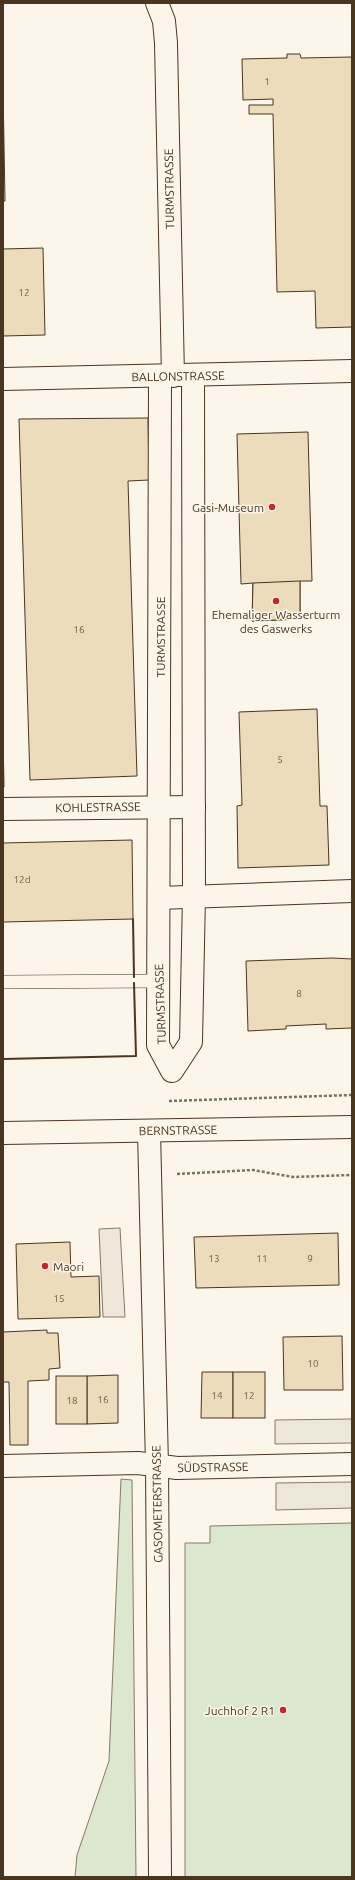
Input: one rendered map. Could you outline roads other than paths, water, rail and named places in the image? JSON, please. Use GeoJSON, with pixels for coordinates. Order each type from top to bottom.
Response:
{"type":"FeatureCollection","features":[{"type":"Feature","properties":{"kind":"street","name":"TURMSTRASSE"},"geometry":{"type":"LineString","coordinates":[[157,3],[164,21],[166,43],[175,376],[194,807],[191,1042],[172,1071],[158,1045],[158,981],[160,806],[175,376]]}},
{"type":"Feature","properties":{"kind":"street","name":"BALLONSTRASSE"},"geometry":{"type":"LineString","coordinates":[[3,379],[352,371]]}},
{"type":"Feature","properties":{"kind":"street","name":"KOHLESTRASSE"},"geometry":{"type":"LineString","coordinates":[[3,809],[160,806],[194,807]]}},
{"type":"Feature","properties":{"kind":"street"},"geometry":{"type":"LineString","coordinates":[[159,898],[352,890]]}},
{"type":"Feature","properties":{"kind":"street","name":"BERNSTRASSE"},"geometry":{"type":"LineString","coordinates":[[3,1133],[352,1127]]}},
{"type":"Feature","properties":{"kind":"street","name":"GASOMETERSTRASSE"},"geometry":{"type":"LineString","coordinates":[[149,1131],[157,1465],[160,1877]]}},
{"type":"Feature","properties":{"kind":"street","name":"SÜDSTRASSE"},"geometry":{"type":"LineString","coordinates":[[3,1466],[138,1463],[177,1468],[352,1464]]}},
{"type":"Feature","properties":{"kind":"lane"},"geometry":{"type":"LineString","coordinates":[[3,982],[158,981]]}},
{"type":"Feature","properties":{"kind":"place","name":"Gasi-Museum"},"geometry":{"type":"Point","coordinates":[272,507]}},
{"type":"Feature","properties":{"kind":"place","name":"Ehemaliger Wasserturm des Gaswerks"},"geometry":{"type":"Point","coordinates":[276,601]}},
{"type":"Feature","properties":{"kind":"place","name":"Maori"},"geometry":{"type":"Point","coordinates":[45,1266]}},
{"type":"Feature","properties":{"kind":"place","name":"Juchhof 2 R1"},"geometry":{"type":"Point","coordinates":[283,1710]}}]}
